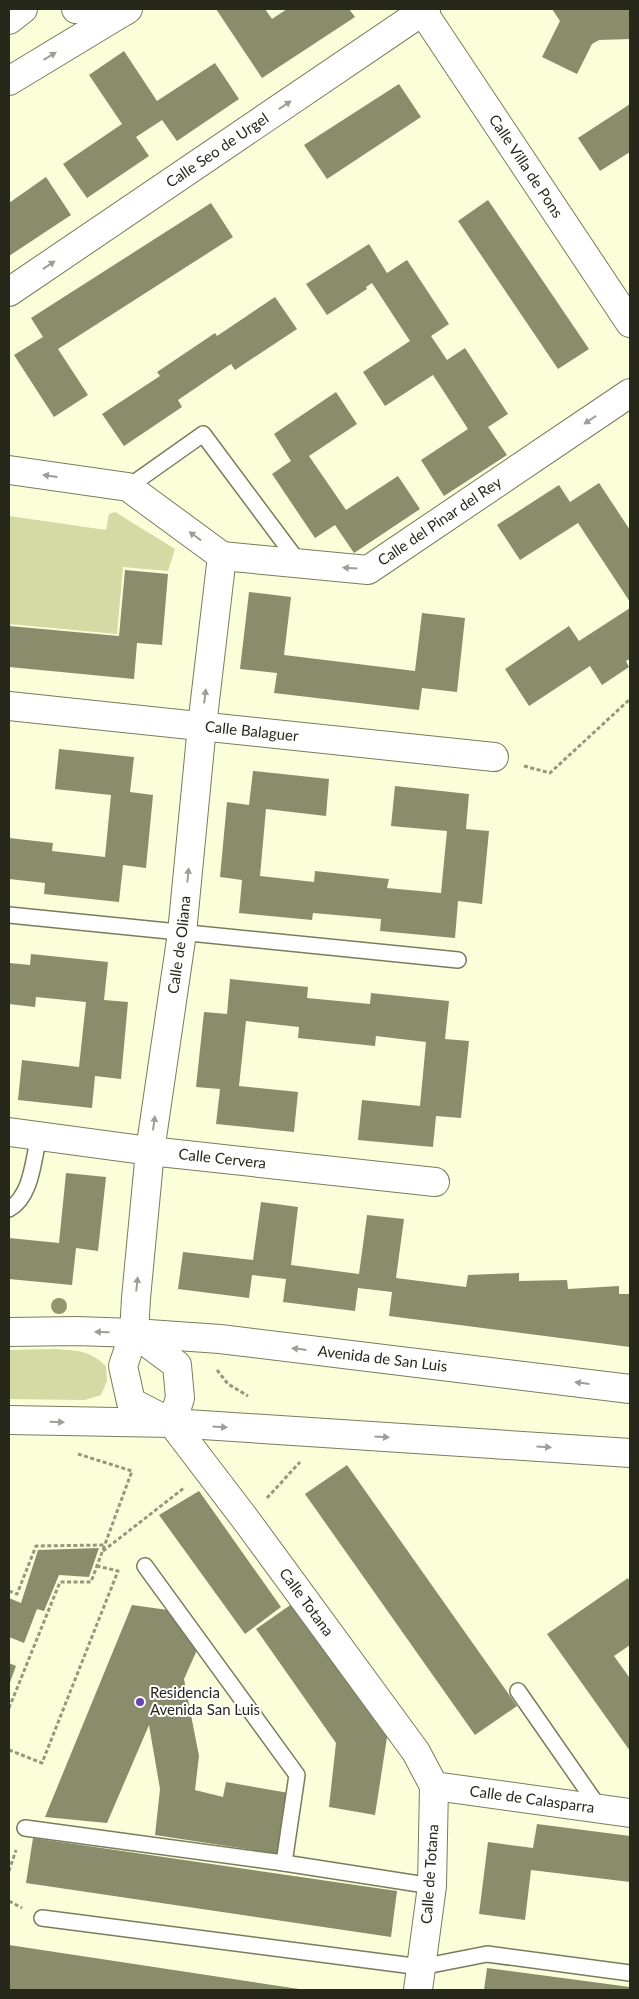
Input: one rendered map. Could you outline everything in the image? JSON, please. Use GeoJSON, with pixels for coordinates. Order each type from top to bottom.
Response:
{"type":"FeatureCollection","features":[{"type":"Feature","properties":{"kind":"street"},"geometry":{"type":"LineString","coordinates":[[9,20],[23,9]]}},
{"type":"Feature","properties":{"kind":"street"},"geometry":{"type":"LineString","coordinates":[[76,9],[126,9]]}},
{"type":"Feature","properties":{"kind":"street"},"geometry":{"type":"LineString","coordinates":[[9,81],[126,9]]}},
{"type":"Feature","properties":{"kind":"street","name":"Calle Seo de Urgel"},"geometry":{"type":"LineString","coordinates":[[9,292],[423,10]]}},
{"type":"Feature","properties":{"kind":"street","name":"Calle Villa de Pons"},"geometry":{"type":"LineString","coordinates":[[423,10],[630,323]]}},
{"type":"Feature","properties":{"kind":"street","name":"Calle del Pinar del Rey"},"geometry":{"type":"LineString","coordinates":[[9,470],[128,487],[222,556],[368,570],[630,393]]}},
{"type":"Feature","properties":{"kind":"street","name":"Calle de Oliana"},"geometry":{"type":"LineString","coordinates":[[134,1333],[150,1151],[182,933],[202,726],[222,556]]}},
{"type":"Feature","properties":{"kind":"street","name":"Calle Balaguer"},"geometry":{"type":"LineString","coordinates":[[9,706],[494,757]]}},
{"type":"Feature","properties":{"kind":"street","name":"Calle Cervera"},"geometry":{"type":"LineString","coordinates":[[9,1132],[150,1151],[435,1182]]}},
{"type":"Feature","properties":{"kind":"street","name":"Avenida de San Luis"},"geometry":{"type":"LineString","coordinates":[[9,1332],[76,1331],[220,1339],[630,1389]]}},
{"type":"Feature","properties":{"kind":"street"},"geometry":{"type":"LineString","coordinates":[[134,1333],[177,1365],[180,1398],[172,1423],[131,1402],[124,1366],[134,1333]]}},
{"type":"Feature","properties":{"kind":"street"},"geometry":{"type":"LineString","coordinates":[[9,1420],[172,1423],[630,1453]]}},
{"type":"Feature","properties":{"kind":"street","name":"Calle Totana"},"geometry":{"type":"LineString","coordinates":[[172,1423],[416,1752],[434,1786]]}},
{"type":"Feature","properties":{"kind":"street","name":"Calle de Calasparra"},"geometry":{"type":"LineString","coordinates":[[434,1786],[630,1813]]}},
{"type":"Feature","properties":{"kind":"street","name":"Calle de Totana"},"geometry":{"type":"LineString","coordinates":[[419,1979],[432,1886],[434,1786]]}},
{"type":"Feature","properties":{"kind":"lane"},"geometry":{"type":"LineString","coordinates":[[128,487],[203,434],[301,565]]}},
{"type":"Feature","properties":{"kind":"lane"},"geometry":{"type":"LineString","coordinates":[[9,915],[458,960]]}},
{"type":"Feature","properties":{"kind":"lane"},"geometry":{"type":"LineString","coordinates":[[9,1209],[17,1204],[27,1189],[39,1136]]}},
{"type":"Feature","properties":{"kind":"lane"},"geometry":{"type":"LineString","coordinates":[[145,1566],[297,1775],[284,1863]]}},
{"type":"Feature","properties":{"kind":"lane"},"geometry":{"type":"LineString","coordinates":[[518,1691],[600,1809]]}},
{"type":"Feature","properties":{"kind":"lane"},"geometry":{"type":"LineString","coordinates":[[24,1828],[284,1863],[432,1886]]}},
{"type":"Feature","properties":{"kind":"lane"},"geometry":{"type":"LineString","coordinates":[[42,1918],[419,1979],[487,1954],[630,1973]]}},
{"type":"Feature","properties":{"kind":"path"},"geometry":{"type":"LineString","coordinates":[[494,757],[550,773],[630,699]]}},
{"type":"Feature","properties":{"kind":"path"},"geometry":{"type":"LineString","coordinates":[[220,1339],[217,1370],[228,1384],[251,1398]]}},
{"type":"Feature","properties":{"kind":"path"},"geometry":{"type":"LineString","coordinates":[[9,1708],[60,1582],[92,1582],[132,1471],[72,1452]]}},
{"type":"Feature","properties":{"kind":"path"},"geometry":{"type":"LineString","coordinates":[[9,1591],[17,1594],[36,1546],[105,1544]]}},
{"type":"Feature","properties":{"kind":"path"},"geometry":{"type":"LineString","coordinates":[[9,1750],[42,1763],[118,1571],[97,1566]]}},
{"type":"Feature","properties":{"kind":"green space"},"geometry":{"type":"Polygon","coordinates":[[[115,512],[175,549],[168,571],[123,567],[117,634],[9,624],[9,516],[106,530],[109,514],[115,512]]]}},
{"type":"Feature","properties":{"kind":"green space"},"geometry":{"type":"Polygon","coordinates":[[[56,1349],[89,1354],[106,1366],[107,1381],[101,1395],[85,1400],[9,1399],[9,1350],[56,1349]]]}},
{"type":"Feature","properties":{"kind":"building"},"geometry":{"type":"Polygon","coordinates":[[[216,9],[265,9],[272,19],[287,9],[349,9],[355,17],[262,78],[216,9]]]}},
{"type":"Feature","properties":{"kind":"building"},"geometry":{"type":"Polygon","coordinates":[[[552,9],[630,9],[630,39],[599,40],[592,44],[577,74],[542,57],[560,21],[552,9]]]}},
{"type":"Feature","properties":{"kind":"building"},"geometry":{"type":"Polygon","coordinates":[[[124,51],[157,101],[215,63],[239,99],[177,141],[162,120],[136,137],[149,156],[87,198],[63,164],[122,124],[89,75],[124,51]]]}},
{"type":"Feature","properties":{"kind":"building"},"geometry":{"type":"Polygon","coordinates":[[[399,84],[421,117],[327,179],[304,145],[399,84]]]}},
{"type":"Feature","properties":{"kind":"building"},"geometry":{"type":"Polygon","coordinates":[[[630,104],[630,152],[600,171],[578,138],[630,104]]]}},
{"type":"Feature","properties":{"kind":"building"},"geometry":{"type":"Polygon","coordinates":[[[46,177],[71,215],[9,256],[9,203],[46,177]]]}},
{"type":"Feature","properties":{"kind":"building"},"geometry":{"type":"Polygon","coordinates":[[[488,200],[589,349],[558,369],[458,221],[488,200]]]}},
{"type":"Feature","properties":{"kind":"building"},"geometry":{"type":"Polygon","coordinates":[[[211,203],[233,237],[58,349],[88,395],[54,417],[14,355],[43,337],[31,318],[211,203]]]}},
{"type":"Feature","properties":{"kind":"building"},"geometry":{"type":"Polygon","coordinates":[[[369,244],[387,273],[407,260],[449,324],[431,336],[447,360],[465,348],[508,414],[488,427],[507,455],[444,496],[421,460],[468,429],[433,375],[385,406],[363,372],[410,341],[372,283],[366,287],[367,289],[327,315],[306,284],[369,244]]]}},
{"type":"Feature","properties":{"kind":"building"},"geometry":{"type":"Polygon","coordinates":[[[275,297],[297,329],[235,370],[231,364],[178,400],[182,407],[124,446],[102,414],[160,376],[157,372],[215,333],[217,336],[275,297]]]}},
{"type":"Feature","properties":{"kind":"building"},"geometry":{"type":"Polygon","coordinates":[[[336,392],[357,424],[309,456],[346,510],[398,476],[420,509],[354,553],[335,525],[315,538],[272,474],[291,461],[274,434],[336,392]]]}},
{"type":"Feature","properties":{"kind":"building"},"geometry":{"type":"Polygon","coordinates":[[[599,483],[630,530],[630,602],[578,523],[520,560],[497,525],[559,485],[570,502],[599,483]]]}},
{"type":"Feature","properties":{"kind":"building"},"geometry":{"type":"Polygon","coordinates":[[[125,570],[168,574],[162,645],[137,643],[134,679],[9,667],[9,626],[119,636],[125,570]]]}},
{"type":"Feature","properties":{"kind":"building"},"geometry":{"type":"Polygon","coordinates":[[[249,592],[291,597],[284,655],[415,671],[422,613],[465,618],[457,692],[422,688],[419,710],[274,693],[277,673],[240,669],[249,592]]]}},
{"type":"Feature","properties":{"kind":"building"},"geometry":{"type":"Polygon","coordinates":[[[630,608],[630,659],[626,661],[629,667],[602,685],[590,666],[529,706],[505,669],[569,626],[579,641],[630,608]]]}},
{"type":"Feature","properties":{"kind":"building"},"geometry":{"type":"Polygon","coordinates":[[[59,749],[134,757],[130,792],[153,795],[146,868],[123,865],[119,902],[44,894],[45,883],[9,879],[9,838],[53,843],[52,851],[105,857],[111,795],[55,789],[59,749]]]}},
{"type":"Feature","properties":{"kind":"building"},"geometry":{"type":"Polygon","coordinates":[[[253,771],[329,779],[326,816],[266,809],[260,876],[314,882],[315,871],[389,879],[387,888],[441,893],[447,831],[391,826],[395,786],[469,794],[466,829],[489,831],[482,904],[458,901],[455,938],[380,931],[381,919],[313,913],[312,920],[239,913],[242,880],[220,877],[227,802],[249,805],[253,771]]]}},
{"type":"Feature","properties":{"kind":"building"},"geometry":{"type":"Polygon","coordinates":[[[31,954],[108,962],[104,1000],[128,1002],[121,1079],[95,1076],[92,1108],[18,1100],[22,1060],[79,1067],[86,1002],[36,997],[35,1007],[9,1004],[9,963],[30,965],[31,954]]]}},
{"type":"Feature","properties":{"kind":"building"},"geometry":{"type":"Polygon","coordinates":[[[230,979],[308,987],[307,998],[370,1004],[371,993],[449,1001],[445,1039],[469,1041],[461,1118],[436,1116],[433,1147],[358,1140],[362,1100],[420,1106],[426,1042],[376,1036],[375,1046],[298,1038],[299,1027],[246,1021],[239,1086],[298,1092],[294,1132],[216,1124],[220,1089],[196,1087],[204,1012],[227,1014],[230,979]]]}},
{"type":"Feature","properties":{"kind":"building"},"geometry":{"type":"Polygon","coordinates":[[[66,1173],[106,1177],[98,1251],[76,1248],[72,1285],[9,1279],[9,1238],[59,1243],[66,1173]]]}},
{"type":"Feature","properties":{"kind":"building"},"geometry":{"type":"Polygon","coordinates":[[[261,1202],[298,1207],[291,1265],[359,1274],[367,1215],[404,1219],[396,1278],[466,1287],[468,1275],[519,1273],[519,1281],[567,1280],[568,1289],[619,1286],[619,1294],[630,1294],[630,1347],[389,1316],[392,1292],[358,1288],[355,1311],[283,1302],[286,1279],[252,1275],[249,1298],[178,1289],[183,1252],[253,1260],[261,1202]]]}},
{"type":"Feature","properties":{"kind":"building"},"geometry":{"type":"Polygon","coordinates":[[[347,1465],[517,1706],[475,1735],[305,1494],[347,1465]]]}},
{"type":"Feature","properties":{"kind":"building"},"geometry":{"type":"Polygon","coordinates":[[[199,1491],[281,1607],[245,1634],[159,1515],[199,1491]]]}},
{"type":"Feature","properties":{"kind":"building"},"geometry":{"type":"Polygon","coordinates":[[[99,1548],[89,1577],[59,1575],[44,1611],[37,1609],[24,1643],[9,1637],[9,1598],[21,1603],[38,1550],[99,1548]]]}},
{"type":"Feature","properties":{"kind":"building"},"geometry":{"type":"Polygon","coordinates":[[[628,1578],[630,1582],[630,1645],[614,1656],[630,1676],[630,1751],[547,1634],[628,1578]]]}},
{"type":"Feature","properties":{"kind":"building"},"geometry":{"type":"Polygon","coordinates":[[[296,1601],[388,1731],[375,1815],[329,1807],[336,1743],[256,1629],[296,1601]]]}},
{"type":"Feature","properties":{"kind":"building","name":"Residencia Avenida San Luis"},"geometry":{"type":"Polygon","coordinates":[[[132,1605],[168,1610],[197,1650],[184,1679],[199,1756],[195,1790],[223,1797],[226,1782],[289,1793],[279,1854],[155,1835],[160,1789],[149,1725],[107,1823],[45,1817],[132,1605]]]}},
{"type":"Feature","properties":{"kind":"building"},"geometry":{"type":"Polygon","coordinates":[[[9,1663],[16,1666],[9,1685],[9,1663]]]}},
{"type":"Feature","properties":{"kind":"building"},"geometry":{"type":"Polygon","coordinates":[[[537,1824],[630,1836],[630,1882],[531,1870],[525,1920],[479,1914],[488,1842],[533,1848],[537,1824]]]}},
{"type":"Feature","properties":{"kind":"building"},"geometry":{"type":"Polygon","coordinates":[[[33,1838],[397,1891],[391,1937],[26,1883],[33,1838]]]}},
{"type":"Feature","properties":{"kind":"building"},"geometry":{"type":"Polygon","coordinates":[[[9,1945],[299,1989],[299,1990],[9,1990],[9,1945]]]}},
{"type":"Feature","properties":{"kind":"building"},"geometry":{"type":"Polygon","coordinates":[[[487,1968],[630,1987],[630,1990],[484,1990],[487,1968]]]}},
{"type":"Feature","properties":{"kind":"place","name":"Residencia Avenida San Luis"},"geometry":{"type":"Point","coordinates":[140,1702]}}]}
